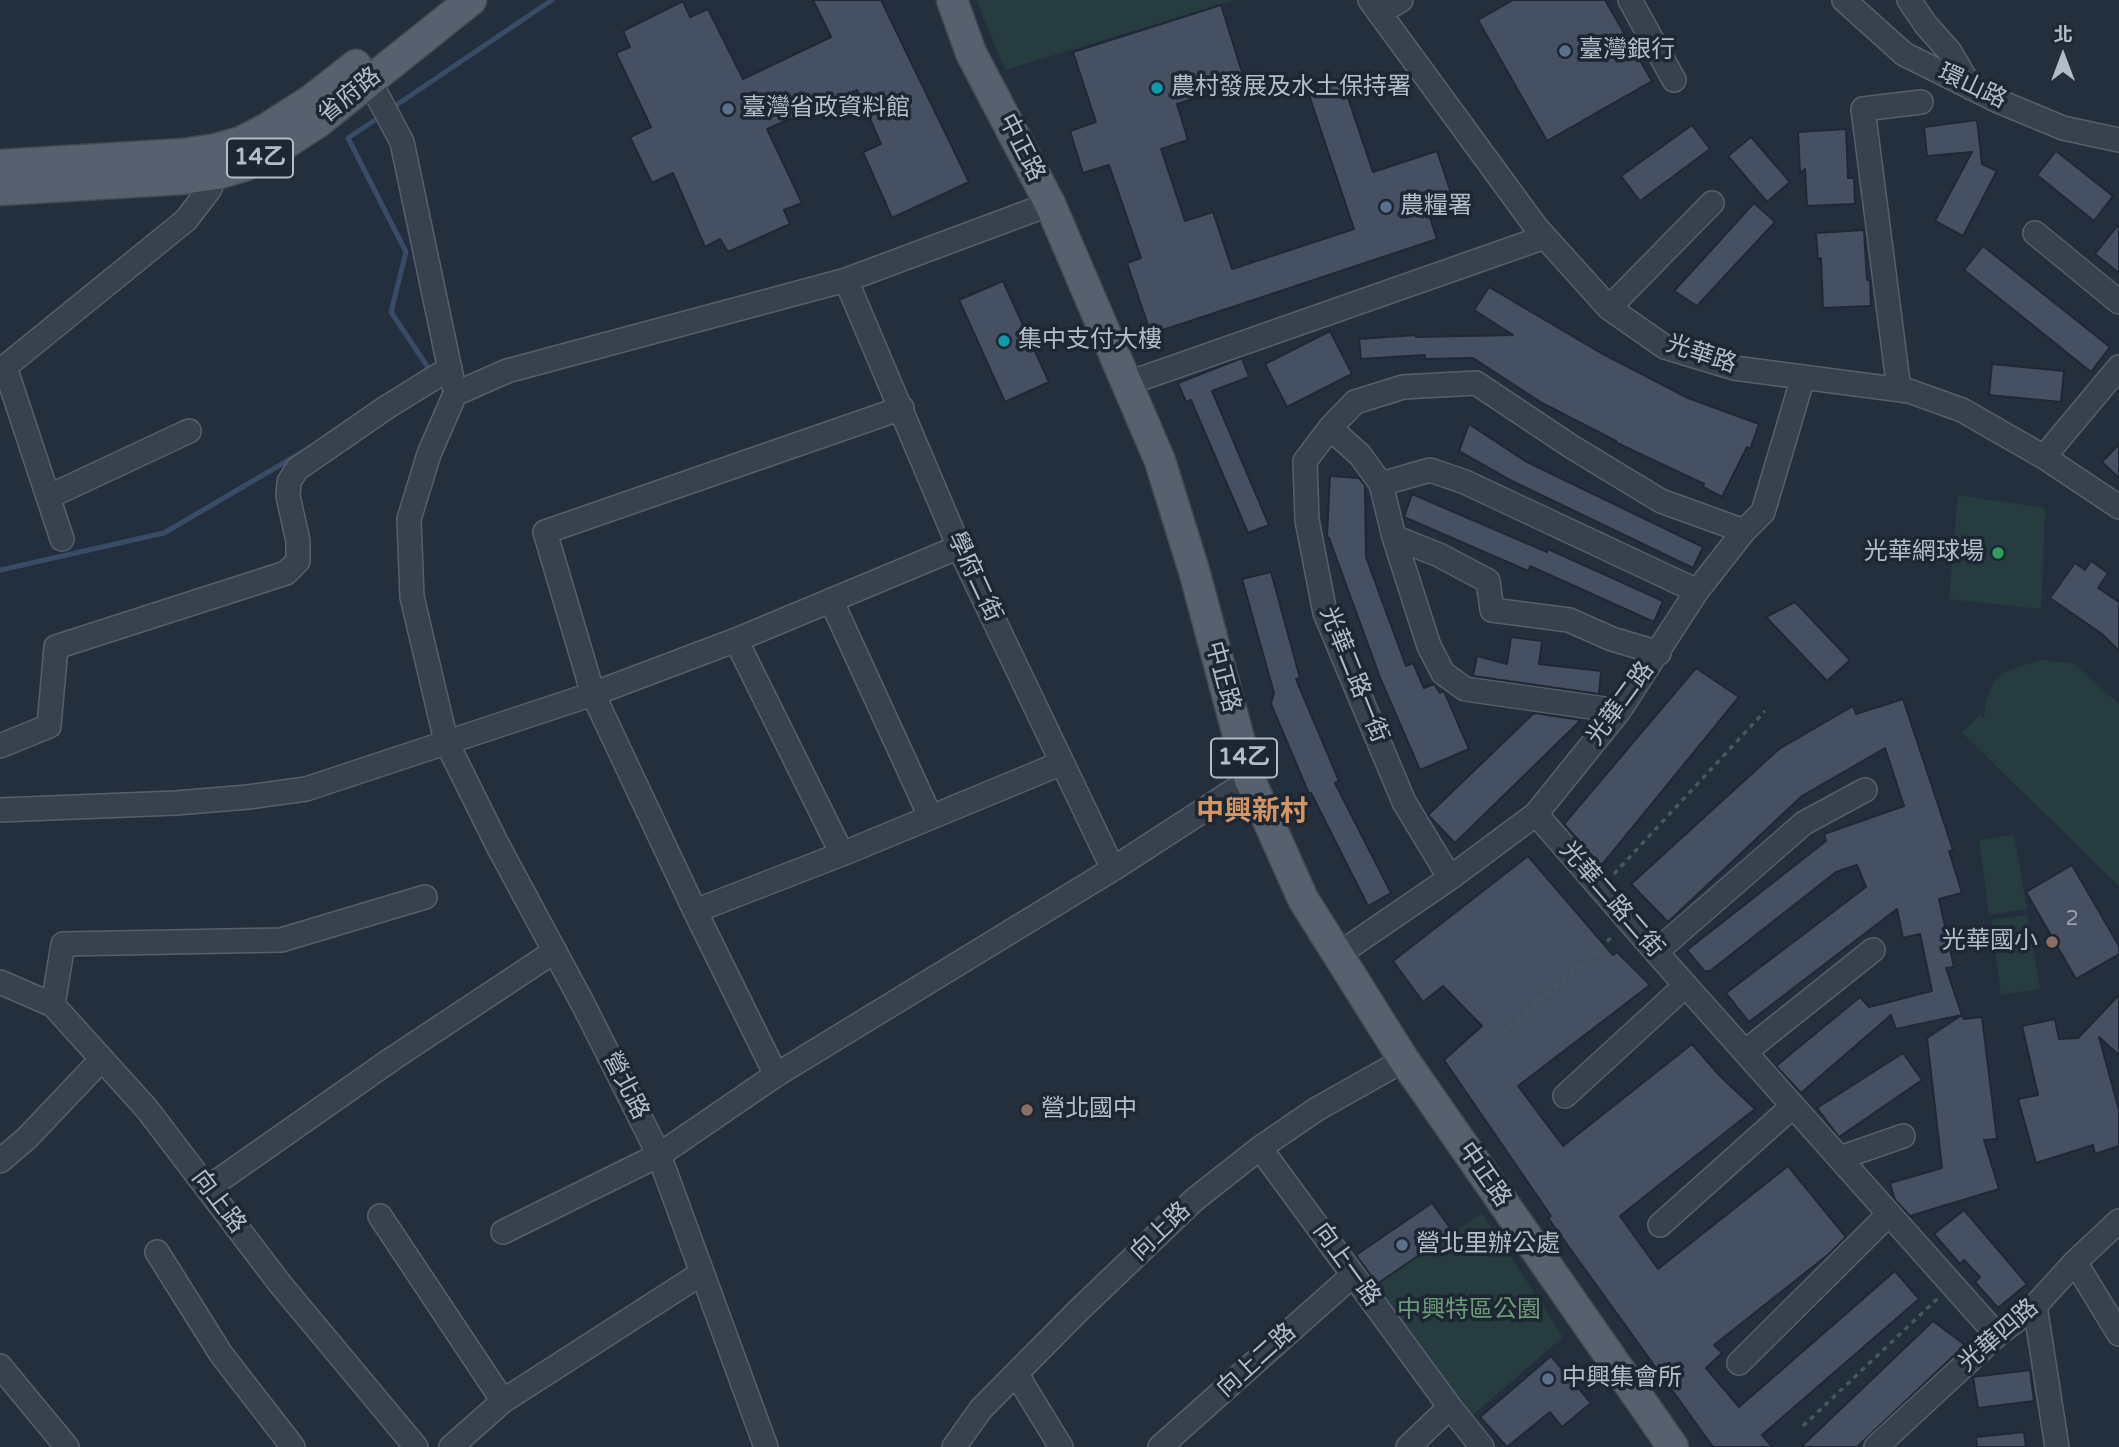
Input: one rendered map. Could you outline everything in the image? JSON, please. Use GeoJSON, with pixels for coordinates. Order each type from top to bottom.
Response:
{"type":"FeatureCollection","features":[{"type":"Feature","properties":{"kind":"main road","name":"中正路"},"geometry":{"type":"LineString","coordinates":[[952,0],[971,53],[1050,204],[1160,461],[1195,574],[1250,780],[1303,899],[1404,1060],[1673,1447]]}},
{"type":"Feature","properties":{"kind":"main road","name":"省府路"},"geometry":{"type":"LineString","coordinates":[[0,165],[183,154],[244,166],[271,153],[317,123],[369,80],[452,3]]}},
{"type":"Feature","properties":{"kind":"main road","name":"省府路"},"geometry":{"type":"LineString","coordinates":[[0,190],[182,179],[217,161],[241,142],[310,101],[452,3]]}},
{"type":"Feature","properties":{"kind":"street"},"geometry":{"type":"LineString","coordinates":[[1375,6],[1401,0]]}},
{"type":"Feature","properties":{"kind":"street"},"geometry":{"type":"LineString","coordinates":[[1630,0],[1674,80]]}},
{"type":"Feature","properties":{"kind":"street","name":"環山路"},"geometry":{"type":"LineString","coordinates":[[1844,0],[1904,54],[1971,88],[2063,128],[2119,140]]}},
{"type":"Feature","properties":{"kind":"street"},"geometry":{"type":"LineString","coordinates":[[1909,0],[1926,25],[1950,52],[1971,88]]}},
{"type":"Feature","properties":{"kind":"street","name":"光華路"},"geometry":{"type":"LineString","coordinates":[[1375,6],[1545,237],[1609,308],[1665,346],[1734,368],[1909,391],[1962,410],[2044,457],[2119,507]]}},
{"type":"Feature","properties":{"kind":"street"},"geometry":{"type":"LineString","coordinates":[[369,80],[402,142],[455,394],[508,371],[846,279],[1050,204]]}},
{"type":"Feature","properties":{"kind":"street"},"geometry":{"type":"LineString","coordinates":[[1899,390],[1863,109],[1921,102]]}},
{"type":"Feature","properties":{"kind":"street"},"geometry":{"type":"LineString","coordinates":[[62,539],[2,369],[186,220],[209,190],[217,161]]}},
{"type":"Feature","properties":{"kind":"street"},"geometry":{"type":"LineString","coordinates":[[1609,308],[1712,203]]}},
{"type":"Feature","properties":{"kind":"street"},"geometry":{"type":"LineString","coordinates":[[2035,233],[2119,302]]}},
{"type":"Feature","properties":{"kind":"street"},"geometry":{"type":"LineString","coordinates":[[1126,384],[1545,237]]}},
{"type":"Feature","properties":{"kind":"street","name":"學府二街"},"geometry":{"type":"LineString","coordinates":[[846,279],[958,547],[1113,869]]}},
{"type":"Feature","properties":{"kind":"street"},"geometry":{"type":"LineString","coordinates":[[2044,457],[2119,367]]}},
{"type":"Feature","properties":{"kind":"street"},"geometry":{"type":"LineString","coordinates":[[0,746],[49,726],[56,647],[286,573],[298,561],[298,541],[288,496],[289,482],[297,468],[450,368]]}},
{"type":"Feature","properties":{"kind":"street","name":"光華二路"},"geometry":{"type":"LineString","coordinates":[[1339,954],[1450,878],[1536,814],[1619,711],[1697,591],[1744,531],[1763,512],[1803,377]]}},
{"type":"Feature","properties":{"kind":"street","name":"光華二路一街"},"geometry":{"type":"LineString","coordinates":[[1450,878],[1404,802],[1325,613],[1307,520],[1305,461],[1330,428],[1355,402],[1403,387],[1476,383],[1572,447],[1661,501],[1744,531]]}},
{"type":"Feature","properties":{"kind":"street","name":"營北路"},"geometry":{"type":"LineString","coordinates":[[455,394],[429,454],[409,519],[412,597],[446,741],[659,1155],[766,1447]]}},
{"type":"Feature","properties":{"kind":"street"},"geometry":{"type":"LineString","coordinates":[[776,1075],[593,694],[545,532],[902,408]]}},
{"type":"Feature","properties":{"kind":"street"},"geometry":{"type":"LineString","coordinates":[[1330,428],[1360,455],[1381,484],[1394,537],[1429,646],[1443,673],[1465,689],[1619,711]]}},
{"type":"Feature","properties":{"kind":"street"},"geometry":{"type":"LineString","coordinates":[[48,497],[189,431]]}},
{"type":"Feature","properties":{"kind":"street"},"geometry":{"type":"LineString","coordinates":[[1381,484],[1430,470],[1465,482],[1697,591]]}},
{"type":"Feature","properties":{"kind":"street"},"geometry":{"type":"LineString","coordinates":[[1394,537],[1439,555],[1488,581],[1492,610],[1569,620],[1612,639],[1659,653]]}},
{"type":"Feature","properties":{"kind":"street"},"geometry":{"type":"LineString","coordinates":[[0,810],[176,803],[306,789],[593,694],[736,640],[958,547]]}},
{"type":"Feature","properties":{"kind":"street"},"geometry":{"type":"LineString","coordinates":[[831,600],[930,816]]}},
{"type":"Feature","properties":{"kind":"street"},"geometry":{"type":"LineString","coordinates":[[736,640],[842,854]]}},
{"type":"Feature","properties":{"kind":"street"},"geometry":{"type":"LineString","coordinates":[[695,911],[842,854],[1062,763]]}},
{"type":"Feature","properties":{"kind":"street"},"geometry":{"type":"LineString","coordinates":[[503,1232],[659,1155],[776,1075],[1113,869],[1250,780]]}},
{"type":"Feature","properties":{"kind":"street"},"geometry":{"type":"LineString","coordinates":[[1656,952],[1804,823],[1865,790]]}},
{"type":"Feature","properties":{"kind":"street","name":"光華二路二街"},"geometry":{"type":"LineString","coordinates":[[1536,814],[1685,986],[1997,1335]]}},
{"type":"Feature","properties":{"kind":"street"},"geometry":{"type":"LineString","coordinates":[[53,1005],[62,944],[281,940],[425,897]]}},
{"type":"Feature","properties":{"kind":"street"},"geometry":{"type":"LineString","coordinates":[[1745,1052],[1873,950]]}},
{"type":"Feature","properties":{"kind":"street"},"geometry":{"type":"LineString","coordinates":[[208,1188],[392,1059],[555,951]]}},
{"type":"Feature","properties":{"kind":"street","name":"向上路"},"geometry":{"type":"LineString","coordinates":[[0,982],[53,1005],[147,1109],[281,1284],[416,1447]]}},
{"type":"Feature","properties":{"kind":"street"},"geometry":{"type":"LineString","coordinates":[[1565,1096],[1685,986]]}},
{"type":"Feature","properties":{"kind":"street"},"geometry":{"type":"LineString","coordinates":[[0,1161],[27,1138],[102,1059]]}},
{"type":"Feature","properties":{"kind":"street","name":"向上路"},"geometry":{"type":"LineString","coordinates":[[963,1443],[981,1409],[1194,1200],[1260,1148],[1317,1110],[1404,1060]]}},
{"type":"Feature","properties":{"kind":"street"},"geometry":{"type":"LineString","coordinates":[[1660,1225],[1793,1106]]}},
{"type":"Feature","properties":{"kind":"street"},"geometry":{"type":"LineString","coordinates":[[1840,1158],[1902,1136]]}},
{"type":"Feature","properties":{"kind":"street","name":"向上一路"},"geometry":{"type":"LineString","coordinates":[[1260,1148],[1482,1447]]}},
{"type":"Feature","properties":{"kind":"street"},"geometry":{"type":"LineString","coordinates":[[1739,1363],[1889,1214]]}},
{"type":"Feature","properties":{"kind":"street"},"geometry":{"type":"LineString","coordinates":[[380,1216],[503,1401]]}},
{"type":"Feature","properties":{"kind":"street","name":"光華四路"},"geometry":{"type":"LineString","coordinates":[[1876,1447],[1997,1335],[2035,1306],[2075,1262],[2119,1222]]}},
{"type":"Feature","properties":{"kind":"street"},"geometry":{"type":"LineString","coordinates":[[157,1252],[221,1354],[293,1447]]}},
{"type":"Feature","properties":{"kind":"street"},"geometry":{"type":"LineString","coordinates":[[2075,1262],[2119,1334]]}},
{"type":"Feature","properties":{"kind":"street"},"geometry":{"type":"LineString","coordinates":[[451,1447],[503,1401],[702,1273]]}},
{"type":"Feature","properties":{"kind":"street","name":"向上二路"},"geometry":{"type":"LineString","coordinates":[[1160,1447],[1353,1275]]}},
{"type":"Feature","properties":{"kind":"street"},"geometry":{"type":"LineString","coordinates":[[2035,1306],[2057,1447]]}},
{"type":"Feature","properties":{"kind":"street"},"geometry":{"type":"LineString","coordinates":[[0,1366],[68,1447]]}},
{"type":"Feature","properties":{"kind":"street"},"geometry":{"type":"LineString","coordinates":[[1017,1375],[1060,1447]]}},
{"type":"Feature","properties":{"kind":"street"},"geometry":{"type":"LineString","coordinates":[[1408,1447],[1450,1407]]}},
{"type":"Feature","properties":{"kind":"path"},"geometry":{"type":"LineString","coordinates":[[1601,889],[1765,711]]}},
{"type":"Feature","properties":{"kind":"path"},"geometry":{"type":"LineString","coordinates":[[1502,1034],[1629,922]]}},
{"type":"Feature","properties":{"kind":"path"},"geometry":{"type":"LineString","coordinates":[[1803,1426],[1952,1284]]}},
{"type":"Feature","properties":{"kind":"green space"},"geometry":{"type":"Polygon","coordinates":[[[976,0],[1236,0],[1005,70],[976,0]]]}},
{"type":"Feature","properties":{"kind":"green space","name":"光華網球場"},"geometry":{"type":"Polygon","coordinates":[[[1958,495],[2045,508],[2041,609],[1949,599],[1958,495]]]}},
{"type":"Feature","properties":{"kind":"green space"},"geometry":{"type":"Polygon","coordinates":[[[2039,660],[2073,663],[2119,704],[2119,886],[1962,733],[1980,715],[1984,718],[1986,701],[1993,682],[2007,671],[2039,660]]]}},
{"type":"Feature","properties":{"kind":"green space"},"geometry":{"type":"Polygon","coordinates":[[[2014,835],[2027,909],[1989,915],[1979,840],[2014,835]]]}},
{"type":"Feature","properties":{"kind":"green space"},"geometry":{"type":"Polygon","coordinates":[[[2027,915],[2040,989],[2001,995],[1992,920],[2027,915]]]}},
{"type":"Feature","properties":{"kind":"green space","name":"中興特區公園"},"geometry":{"type":"Polygon","coordinates":[[[1482,1213],[1563,1337],[1468,1419],[1372,1288],[1482,1213]]]}},
{"type":"Feature","properties":{"kind":"building","name":"臺灣省政資料館"},"geometry":{"type":"Polygon","coordinates":[[[813,0],[881,0],[969,182],[892,218],[863,152],[881,144],[857,90],[767,129],[802,203],[784,210],[790,224],[728,252],[720,239],[705,247],[673,173],[652,183],[630,137],[651,127],[616,53],[630,47],[623,31],[683,1],[690,17],[708,9],[743,79],[831,37],[813,0]]]}},
{"type":"Feature","properties":{"kind":"building","name":"臺灣銀行"},"geometry":{"type":"Polygon","coordinates":[[[1513,0],[1605,0],[1652,81],[1547,141],[1478,20],[1513,0]]]}},
{"type":"Feature","properties":{"kind":"building","name":"農糧署"},"geometry":{"type":"Polygon","coordinates":[[[1221,5],[1245,82],[1177,104],[1188,140],[1161,149],[1185,221],[1213,212],[1232,269],[1354,229],[1308,92],[1342,80],[1373,172],[1437,151],[1451,193],[1425,202],[1437,239],[1151,334],[1127,263],[1141,258],[1109,165],[1083,173],[1070,131],[1096,122],[1073,52],[1221,5]]]}},
{"type":"Feature","properties":{"kind":"building"},"geometry":{"type":"Polygon","coordinates":[[[1977,120],[1982,164],[1997,171],[1963,236],[1935,221],[1972,152],[1927,156],[1924,127],[1977,120]]]}},
{"type":"Feature","properties":{"kind":"building"},"geometry":{"type":"Polygon","coordinates":[[[1692,125],[1710,149],[1640,201],[1621,176],[1692,125]]]}},
{"type":"Feature","properties":{"kind":"building"},"geometry":{"type":"Polygon","coordinates":[[[1846,129],[1848,178],[1854,178],[1855,204],[1807,206],[1805,169],[1800,173],[1798,132],[1846,129]]]}},
{"type":"Feature","properties":{"kind":"building"},"geometry":{"type":"Polygon","coordinates":[[[1751,137],[1790,182],[1767,202],[1728,156],[1751,137]]]}},
{"type":"Feature","properties":{"kind":"building"},"geometry":{"type":"Polygon","coordinates":[[[2056,151],[2113,196],[2094,221],[2037,175],[2056,151]]]}},
{"type":"Feature","properties":{"kind":"building"},"geometry":{"type":"Polygon","coordinates":[[[1754,203],[1775,222],[1697,306],[1674,291],[1754,203]]]}},
{"type":"Feature","properties":{"kind":"building"},"geometry":{"type":"Polygon","coordinates":[[[2119,224],[2119,273],[2095,254],[2119,224]]]}},
{"type":"Feature","properties":{"kind":"building"},"geometry":{"type":"Polygon","coordinates":[[[1864,230],[1871,306],[1823,308],[1821,258],[1818,259],[1816,233],[1864,230]]]}},
{"type":"Feature","properties":{"kind":"building"},"geometry":{"type":"Polygon","coordinates":[[[1983,246],[2110,347],[2091,372],[1964,270],[1983,246]]]}},
{"type":"Feature","properties":{"kind":"building","name":"集中支付大樓"},"geometry":{"type":"Polygon","coordinates":[[[1003,281],[1049,382],[1005,402],[959,300],[1003,281]]]}},
{"type":"Feature","properties":{"kind":"building"},"geometry":{"type":"Polygon","coordinates":[[[1489,287],[1601,353],[1688,398],[1759,424],[1750,449],[1747,447],[1722,497],[1703,487],[1704,484],[1615,442],[1542,403],[1473,358],[1425,359],[1425,355],[1361,359],[1359,339],[1416,335],[1513,335],[1474,310],[1489,287]]]}},
{"type":"Feature","properties":{"kind":"building"},"geometry":{"type":"Polygon","coordinates":[[[1330,331],[1352,374],[1287,407],[1265,364],[1330,331]]]}},
{"type":"Feature","properties":{"kind":"building"},"geometry":{"type":"Polygon","coordinates":[[[1242,358],[1249,377],[1212,391],[1269,525],[1248,533],[1191,400],[1186,402],[1178,383],[1242,358]]]}},
{"type":"Feature","properties":{"kind":"building"},"geometry":{"type":"Polygon","coordinates":[[[1992,364],[2064,371],[2061,402],[1989,395],[1992,364]]]}},
{"type":"Feature","properties":{"kind":"building"},"geometry":{"type":"Polygon","coordinates":[[[1469,424],[1525,461],[1703,547],[1693,568],[1514,482],[1459,451],[1469,424]]]}},
{"type":"Feature","properties":{"kind":"building"},"geometry":{"type":"Polygon","coordinates":[[[2119,444],[2119,478],[2102,462],[2119,444]]]}},
{"type":"Feature","properties":{"kind":"building"},"geometry":{"type":"Polygon","coordinates":[[[1330,476],[1359,478],[1365,485],[1366,557],[1406,666],[1413,663],[1424,688],[1434,684],[1440,693],[1444,691],[1469,749],[1420,770],[1381,680],[1327,537],[1330,476]]]}},
{"type":"Feature","properties":{"kind":"building"},"geometry":{"type":"Polygon","coordinates":[[[1412,494],[1547,552],[1548,549],[1663,601],[1654,622],[1530,566],[1528,571],[1404,517],[1412,494]]]}},
{"type":"Feature","properties":{"kind":"building"},"geometry":{"type":"Polygon","coordinates":[[[2091,561],[2108,573],[2098,588],[2119,602],[2119,651],[2102,634],[2050,598],[2075,563],[2085,570],[2091,561]]]}},
{"type":"Feature","properties":{"kind":"building"},"geometry":{"type":"Polygon","coordinates":[[[1271,572],[1300,678],[1296,679],[1339,781],[1335,783],[1391,893],[1368,906],[1311,793],[1309,794],[1271,704],[1274,693],[1242,579],[1271,572]]]}},
{"type":"Feature","properties":{"kind":"building"},"geometry":{"type":"Polygon","coordinates":[[[1795,602],[1850,660],[1827,681],[1766,617],[1795,602]]]}},
{"type":"Feature","properties":{"kind":"building"},"geometry":{"type":"Polygon","coordinates":[[[1511,637],[1542,641],[1539,664],[1601,671],[1599,694],[1473,676],[1477,656],[1507,664],[1511,637]]]}},
{"type":"Feature","properties":{"kind":"building"},"geometry":{"type":"Polygon","coordinates":[[[1696,668],[1739,697],[1601,866],[1564,824],[1696,668]]]}},
{"type":"Feature","properties":{"kind":"building"},"geometry":{"type":"Polygon","coordinates":[[[1903,699],[1953,850],[1949,851],[1962,893],[1939,899],[1954,967],[1946,968],[1962,1015],[1896,1029],[1891,1015],[1801,1093],[1776,1066],[1860,997],[1869,1007],[1932,991],[1920,934],[1903,938],[1897,909],[1749,1022],[1726,993],[1866,887],[1857,865],[1836,872],[1710,971],[1704,971],[1687,950],[1826,841],[1824,834],[1904,806],[1885,748],[1802,796],[1668,922],[1631,884],[1779,749],[1853,706],[1856,714],[1903,699]]]}},
{"type":"Feature","properties":{"kind":"building"},"geometry":{"type":"Polygon","coordinates":[[[1534,713],[1581,720],[1455,843],[1428,815],[1534,713]]]}},
{"type":"Feature","properties":{"kind":"building"},"geometry":{"type":"Polygon","coordinates":[[[1528,856],[1613,955],[1617,952],[1650,985],[1518,1086],[1563,1146],[1692,1044],[1720,1076],[1755,1109],[1620,1216],[1658,1269],[1788,1166],[1846,1237],[1829,1254],[1714,1345],[1722,1353],[1706,1368],[1739,1407],[1895,1271],[1919,1299],[1762,1435],[1772,1447],[1713,1447],[1548,1218],[1551,1216],[1444,1060],[1482,1026],[1443,986],[1423,1002],[1393,961],[1528,856]]]}},
{"type":"Feature","properties":{"kind":"building"},"geometry":{"type":"Polygon","coordinates":[[[2072,865],[2119,946],[2119,954],[2076,979],[2026,892],[2072,865]]]}},
{"type":"Feature","properties":{"kind":"building"},"geometry":{"type":"Polygon","coordinates":[[[2119,995],[2119,1055],[2099,1037],[2119,1110],[2119,1146],[2095,1154],[2093,1145],[2036,1163],[2018,1099],[2038,1095],[2022,1026],[2055,1019],[2059,1039],[2078,1038],[2119,995]]]}},
{"type":"Feature","properties":{"kind":"building"},"geometry":{"type":"Polygon","coordinates":[[[1962,1015],[1964,1019],[1982,1017],[1997,1139],[1984,1140],[1999,1189],[1910,1216],[1895,1200],[1890,1183],[1942,1168],[1927,1038],[1962,1015]]]}},
{"type":"Feature","properties":{"kind":"building"},"geometry":{"type":"Polygon","coordinates":[[[1903,1053],[1922,1080],[1839,1137],[1817,1108],[1903,1053]]]}},
{"type":"Feature","properties":{"kind":"building","name":"營北里辦公處"},"geometry":{"type":"Polygon","coordinates":[[[1432,1203],[1453,1232],[1377,1284],[1356,1255],[1432,1203]]]}},
{"type":"Feature","properties":{"kind":"building"},"geometry":{"type":"Polygon","coordinates":[[[1964,1210],[2027,1284],[1998,1308],[1975,1282],[1980,1277],[1964,1260],[1960,1264],[1934,1234],[1964,1210]]]}},
{"type":"Feature","properties":{"kind":"building"},"geometry":{"type":"Polygon","coordinates":[[[1933,1321],[1965,1345],[1857,1447],[1801,1447],[1933,1321]]]}},
{"type":"Feature","properties":{"kind":"building","name":"中興集會所"},"geometry":{"type":"Polygon","coordinates":[[[1551,1356],[1591,1403],[1562,1427],[1550,1412],[1507,1447],[1480,1417],[1551,1356]]]}},
{"type":"Feature","properties":{"kind":"building"},"geometry":{"type":"Polygon","coordinates":[[[2030,1370],[2034,1401],[1978,1408],[1973,1377],[2030,1370]]]}},
{"type":"Feature","properties":{"kind":"building"},"geometry":{"type":"Polygon","coordinates":[[[2024,1432],[2026,1447],[1977,1447],[1976,1437],[2024,1432]]]}},
{"type":"Feature","properties":{"kind":"waterway"},"geometry":{"type":"LineString","coordinates":[[392,108],[552,0]]}},
{"type":"Feature","properties":{"kind":"waterway"},"geometry":{"type":"LineString","coordinates":[[381,116],[348,138],[406,252],[391,312],[431,372]]}},
{"type":"Feature","properties":{"kind":"waterway"},"geometry":{"type":"LineString","coordinates":[[0,570],[164,533],[304,451]]}},
{"type":"Feature","properties":{"kind":"place","name":"臺灣銀行"},"geometry":{"type":"Point","coordinates":[1565,51]}},
{"type":"Feature","properties":{"kind":"place","name":"農村發展及水土保持署"},"geometry":{"type":"Point","coordinates":[1157,88]}},
{"type":"Feature","properties":{"kind":"place","name":"臺灣省政資料館"},"geometry":{"type":"Point","coordinates":[728,109]}},
{"type":"Feature","properties":{"kind":"place","name":"農糧署"},"geometry":{"type":"Point","coordinates":[1386,207]}},
{"type":"Feature","properties":{"kind":"place","name":"集中支付大樓"},"geometry":{"type":"Point","coordinates":[1004,341]}},
{"type":"Feature","properties":{"kind":"place","name":"光華網球場"},"geometry":{"type":"Point","coordinates":[1998,553]}},
{"type":"Feature","properties":{"kind":"place","name":"光華國小"},"geometry":{"type":"Point","coordinates":[2052,942]}},
{"type":"Feature","properties":{"kind":"place","name":"營北國中"},"geometry":{"type":"Point","coordinates":[1027,1110]}},
{"type":"Feature","properties":{"kind":"place","name":"營北里辦公處"},"geometry":{"type":"Point","coordinates":[1402,1245]}},
{"type":"Feature","properties":{"kind":"place","name":"中興集會所"},"geometry":{"type":"Point","coordinates":[1548,1379]}},
{"type":"Feature","properties":{"kind":"district","name":"中興新村"},"geometry":{"type":"Point","coordinates":[1252,813]}}]}
